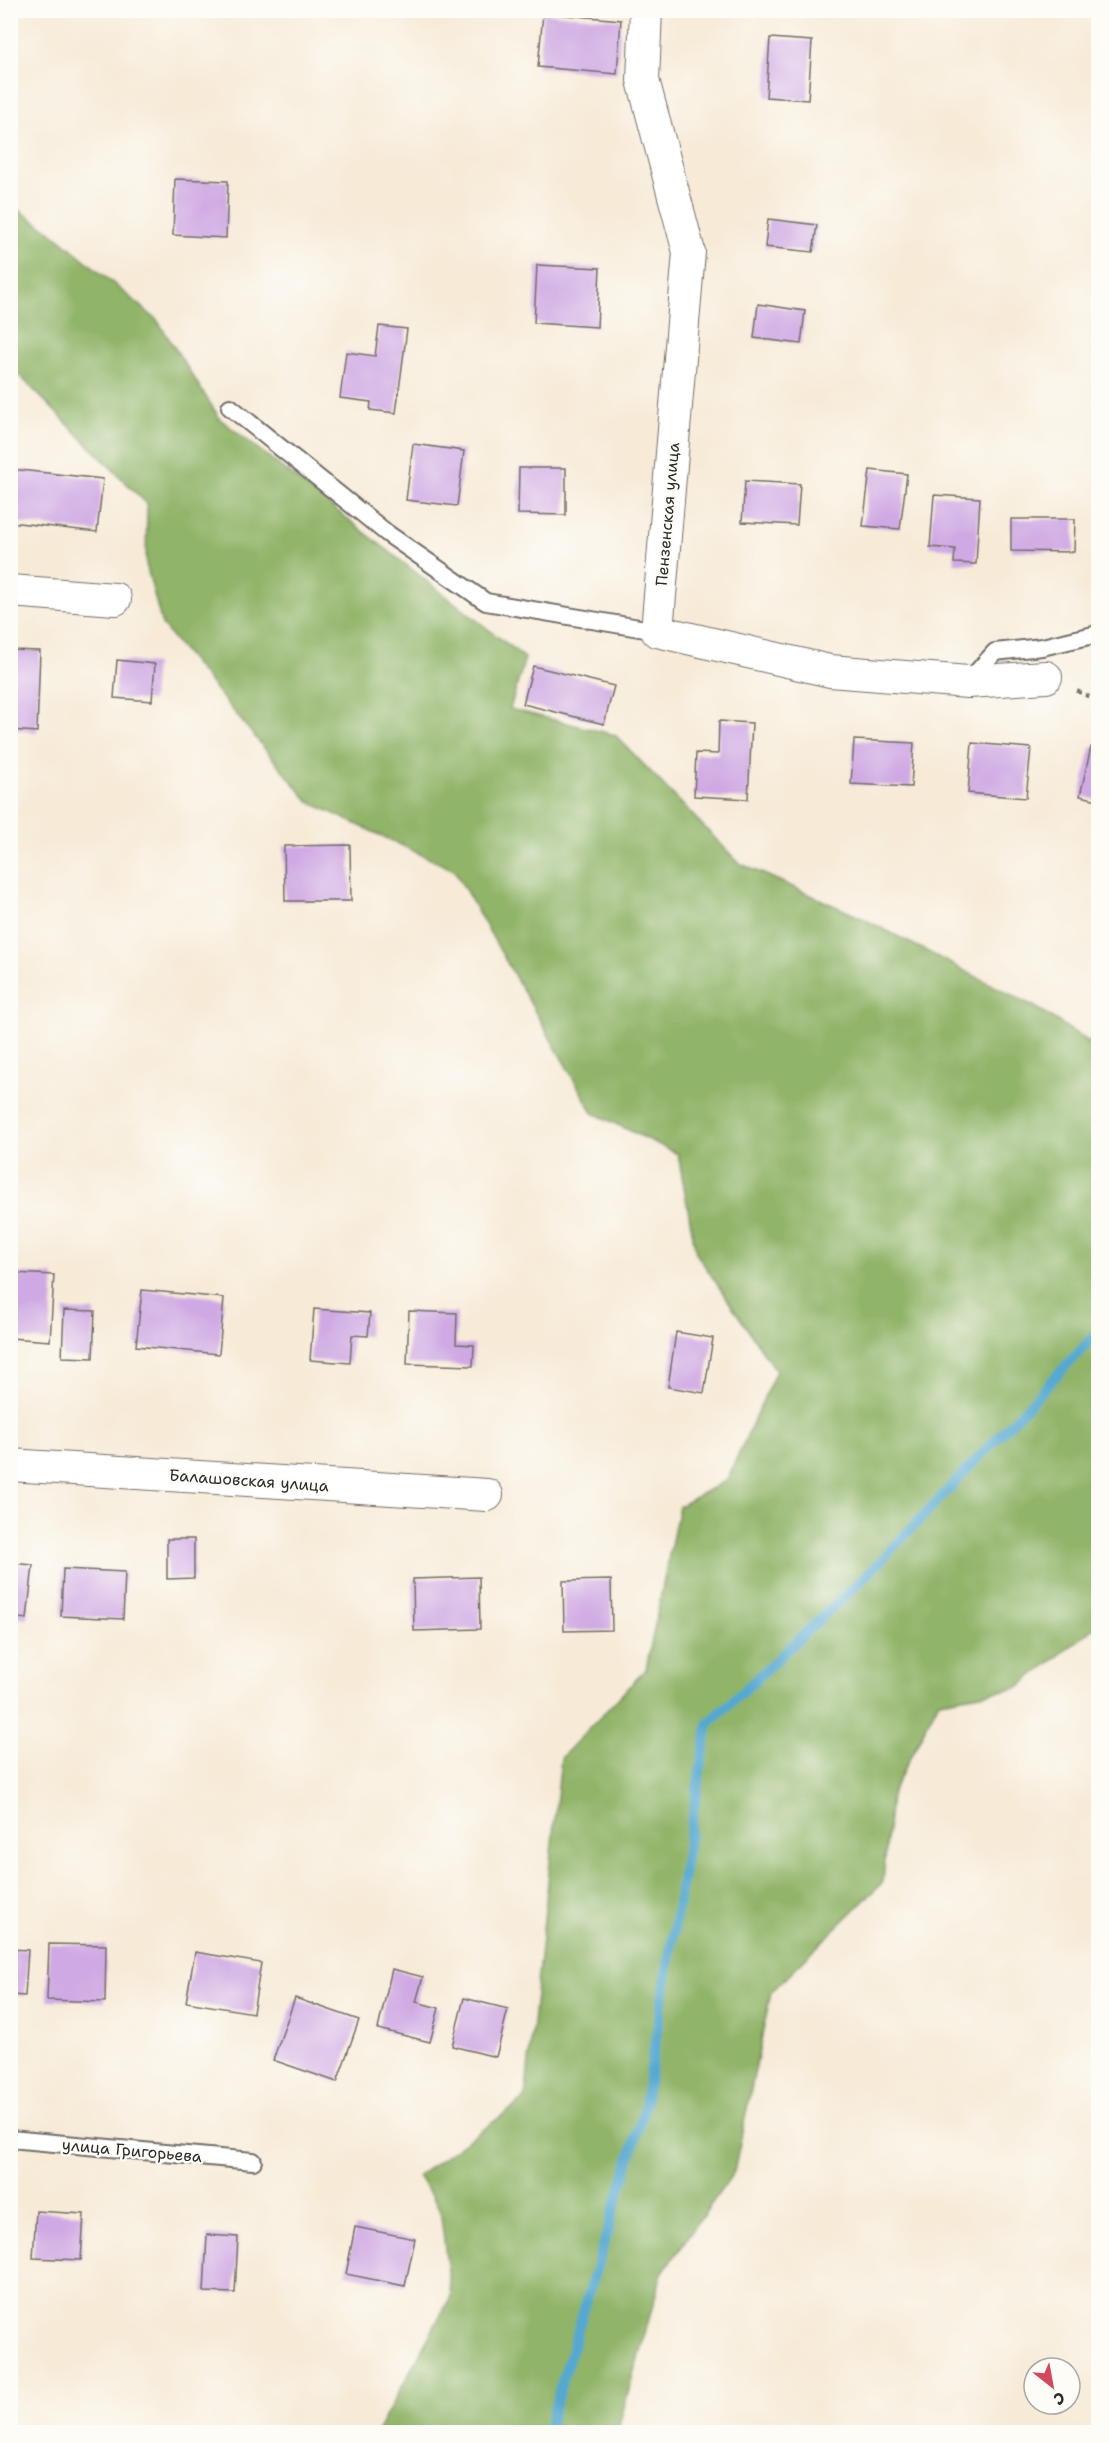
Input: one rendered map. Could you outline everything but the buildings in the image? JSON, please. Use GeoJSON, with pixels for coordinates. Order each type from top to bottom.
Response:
{"type":"FeatureCollection","features":[{"type":"Feature","properties":{"kind":"street","name":"Пензенская улица"},"geometry":{"type":"LineString","coordinates":[[646,10],[643,80],[689,252],[657,631]]}},
{"type":"Feature","properties":{"kind":"street"},"geometry":{"type":"LineString","coordinates":[[10,591],[115,599]]}},
{"type":"Feature","properties":{"kind":"street"},"geometry":{"type":"LineString","coordinates":[[657,631],[830,671],[968,682],[1046,677]]}},
{"type":"Feature","properties":{"kind":"street","name":"Балашовская улица"},"geometry":{"type":"LineString","coordinates":[[10,1465],[487,1495]]}},
{"type":"Feature","properties":{"kind":"lane"},"geometry":{"type":"LineString","coordinates":[[230,407],[388,534],[486,602],[657,631]]}},
{"type":"Feature","properties":{"kind":"lane"},"geometry":{"type":"LineString","coordinates":[[968,682],[994,652],[1042,647],[1098,634]]}},
{"type":"Feature","properties":{"kind":"lane","name":"улица Григорьева"},"geometry":{"type":"LineString","coordinates":[[10,2139],[253,2160]]}},
{"type":"Feature","properties":{"kind":"green space"},"geometry":{"type":"Polygon","coordinates":[[[10,204],[54,234],[157,320],[220,419],[525,658],[510,709],[615,735],[739,863],[864,919],[1037,1008],[1098,1048],[1098,1625],[1017,1688],[939,1701],[891,1795],[883,1882],[771,1992],[734,2172],[662,2273],[617,2432],[377,2432],[451,2296],[440,2209],[418,2176],[525,2099],[561,1758],[646,1669],[679,1506],[727,1480],[776,1371],[696,1253],[678,1154],[593,1113],[454,870],[309,802],[162,625],[146,564],[147,504],[11,367],[10,204]]]}},
{"type":"Feature","properties":{"kind":"waterway"},"geometry":{"type":"LineString","coordinates":[[547,2432],[644,2110],[708,1724],[867,1575],[1098,1332]]}}]}
